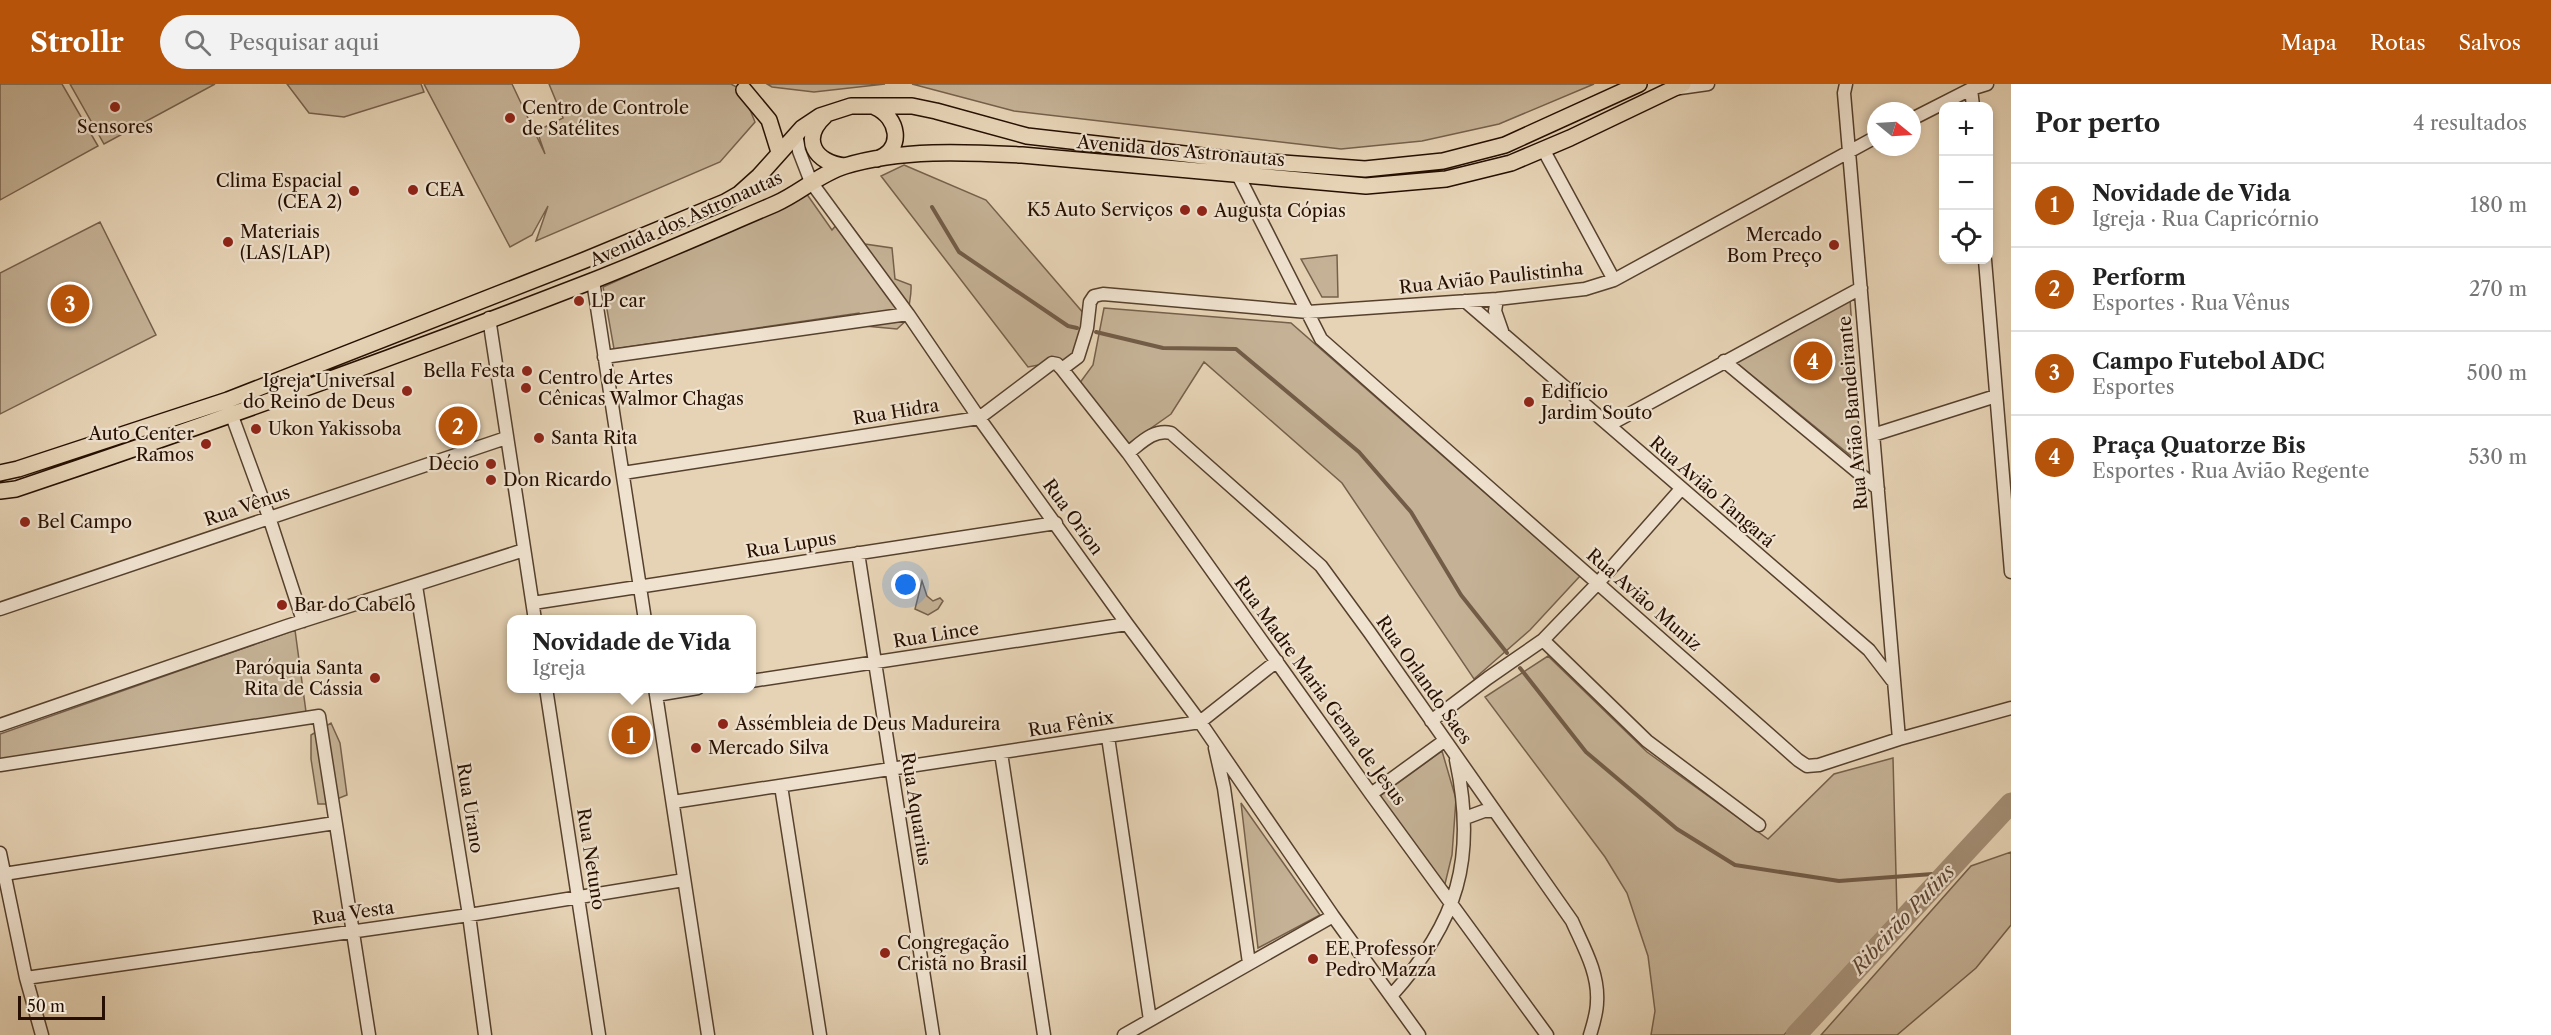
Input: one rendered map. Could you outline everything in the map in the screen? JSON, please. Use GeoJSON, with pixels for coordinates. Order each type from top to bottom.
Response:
{"type":"FeatureCollection","features":[{"type":"Feature","properties":{"kind":"main road","name":"Avenida dos Astronautas"},"geometry":{"type":"LineString","coordinates":[[0,473],[228,400],[585,260],[739,194],[810,122],[830,112],[851,106],[912,106],[1027,136],[1229,159],[1365,169],[1443,161],[1505,145],[1639,84]]}},
{"type":"Feature","properties":{"kind":"main road","name":"Avenida dos Astronautas"},"geometry":{"type":"LineString","coordinates":[[0,491],[16,489],[232,416],[593,280],[773,205],[811,182],[845,166],[871,160],[967,152],[1378,185],[1446,179],[1511,163],[1677,87]]}},
{"type":"Feature","properties":{"kind":"main road"},"geometry":{"type":"LineString","coordinates":[[744,90],[769,120],[779,152]]}},
{"type":"Feature","properties":{"kind":"main road"},"geometry":{"type":"LineString","coordinates":[[871,160],[882,157],[891,150],[896,137],[890,118],[885,111],[875,107]]}},
{"type":"Feature","properties":{"kind":"main road"},"geometry":{"type":"LineString","coordinates":[[830,112],[817,124],[812,141],[820,157],[827,162],[845,166]]}},
{"type":"Feature","properties":{"kind":"street"},"geometry":{"type":"LineString","coordinates":[[1677,87],[1708,84]]}},
{"type":"Feature","properties":{"kind":"street"},"geometry":{"type":"LineString","coordinates":[[1921,114],[1971,89],[1987,84]]}},
{"type":"Feature","properties":{"kind":"street","name":"Rua Avião Bandeirante"},"geometry":{"type":"LineString","coordinates":[[1844,87],[1899,739]]}},
{"type":"Feature","properties":{"kind":"street"},"geometry":{"type":"LineString","coordinates":[[1971,89],[1973,102]]}},
{"type":"Feature","properties":{"kind":"street","name":"Rua Orion"},"geometry":{"type":"LineString","coordinates":[[796,134],[799,151],[811,182],[908,314],[1126,624],[1200,722],[1333,916],[1419,1035]]}},
{"type":"Feature","properties":{"kind":"street","name":"Rua Avião Paulistinha"},"geometry":{"type":"LineString","coordinates":[[1062,369],[1078,357],[1083,346],[1090,302],[1094,296],[1103,294],[1308,312],[1497,299],[1585,289],[1614,280],[1867,141]]}},
{"type":"Feature","properties":{"kind":"street"},"geometry":{"type":"LineString","coordinates":[[1543,149],[1614,280]]}},
{"type":"Feature","properties":{"kind":"street","name":"Rua Avião Muniz"},"geometry":{"type":"LineString","coordinates":[[1238,175],[1321,339],[1798,760],[1807,766],[1819,765],[1899,739],[2011,708]]}},
{"type":"Feature","properties":{"kind":"street"},"geometry":{"type":"LineString","coordinates":[[1985,264],[2011,572]]}},
{"type":"Feature","properties":{"kind":"street"},"geometry":{"type":"LineString","coordinates":[[593,280],[644,615]]}},
{"type":"Feature","properties":{"kind":"street"},"geometry":{"type":"LineString","coordinates":[[1609,425],[1861,288]]}},
{"type":"Feature","properties":{"kind":"street"},"geometry":{"type":"LineString","coordinates":[[1497,299],[1497,320],[1505,338]]}},
{"type":"Feature","properties":{"kind":"street","name":"Rua Avião Tangará"},"geometry":{"type":"LineString","coordinates":[[1465,301],[1505,338],[1869,650],[1893,681]]}},
{"type":"Feature","properties":{"kind":"street"},"geometry":{"type":"LineString","coordinates":[[604,357],[908,314]]}},
{"type":"Feature","properties":{"kind":"street"},"geometry":{"type":"LineString","coordinates":[[489,318],[534,615]]}},
{"type":"Feature","properties":{"kind":"street"},"geometry":{"type":"LineString","coordinates":[[1724,361],[1878,489]]}},
{"type":"Feature","properties":{"kind":"street","name":"Rua Hidra"},"geometry":{"type":"LineString","coordinates":[[623,473],[979,418],[1052,363],[1062,369]]}},
{"type":"Feature","properties":{"kind":"street","name":"Rua Madre Maria Gema de Jesus"},"geometry":{"type":"LineString","coordinates":[[1062,369],[1128,453],[1371,794],[1547,1035]]}},
{"type":"Feature","properties":{"kind":"street"},"geometry":{"type":"LineString","coordinates":[[1873,435],[1996,396]]}},
{"type":"Feature","properties":{"kind":"street"},"geometry":{"type":"LineString","coordinates":[[232,416],[269,517],[303,621]]}},
{"type":"Feature","properties":{"kind":"street","name":"Rua Orlando Saes"},"geometry":{"type":"LineString","coordinates":[[1128,453],[1154,434],[1162,431],[1171,433],[1321,566],[1572,921],[1589,959],[1595,980],[1597,1002],[1590,1035]]}},
{"type":"Feature","properties":{"kind":"street","name":"Rua Vênus"},"geometry":{"type":"LineString","coordinates":[[0,609],[506,438]]}},
{"type":"Feature","properties":{"kind":"street"},"geometry":{"type":"LineString","coordinates":[[0,499],[16,489]]}},
{"type":"Feature","properties":{"kind":"street"},"geometry":{"type":"LineString","coordinates":[[1431,721],[1543,640],[1598,583],[1681,489]]}},
{"type":"Feature","properties":{"kind":"street","name":"Rua Lupus"},"geometry":{"type":"LineString","coordinates":[[532,603],[1056,523]]}},
{"type":"Feature","properties":{"kind":"street"},"geometry":{"type":"LineString","coordinates":[[0,725],[303,621],[524,550]]}},
{"type":"Feature","properties":{"kind":"street","name":"Rua Aquarius"},"geometry":{"type":"LineString","coordinates":[[858,553],[933,1035]]}},
{"type":"Feature","properties":{"kind":"street","name":"Rua Urano"},"geometry":{"type":"LineString","coordinates":[[416,586],[485,1035]]}},
{"type":"Feature","properties":{"kind":"street","name":"Rua Lince"},"geometry":{"type":"LineString","coordinates":[[756,680],[1126,624]]}},
{"type":"Feature","properties":{"kind":"street"},"geometry":{"type":"LineString","coordinates":[[1543,640],[1647,741],[1759,825]]}},
{"type":"Feature","properties":{"kind":"street"},"geometry":{"type":"LineString","coordinates":[[1869,650],[1890,640]]}},
{"type":"Feature","properties":{"kind":"street","name":"Rua Fênix"},"geometry":{"type":"LineString","coordinates":[[673,802],[1200,722],[1276,661]]}},
{"type":"Feature","properties":{"kind":"street","name":"Rua Netuno"},"geometry":{"type":"LineString","coordinates":[[547,693],[599,1035]]}},
{"type":"Feature","properties":{"kind":"street"},"geometry":{"type":"LineString","coordinates":[[656,693],[708,1035]]}},
{"type":"Feature","properties":{"kind":"street"},"geometry":{"type":"LineString","coordinates":[[0,765],[319,716],[369,1035]]}},
{"type":"Feature","properties":{"kind":"street"},"geometry":{"type":"LineString","coordinates":[[1108,737],[1150,1020]]}},
{"type":"Feature","properties":{"kind":"street"},"geometry":{"type":"LineString","coordinates":[[1371,794],[1444,741]]}},
{"type":"Feature","properties":{"kind":"street"},"geometry":{"type":"LineString","coordinates":[[1214,742],[1224,788],[1249,963]]}},
{"type":"Feature","properties":{"kind":"street"},"geometry":{"type":"LineString","coordinates":[[1001,753],[1044,1035]]}},
{"type":"Feature","properties":{"kind":"street"},"geometry":{"type":"LineString","coordinates":[[1391,996],[1413,972],[1435,939],[1452,903],[1462,869],[1465,818],[1455,756]]}},
{"type":"Feature","properties":{"kind":"street"},"geometry":{"type":"LineString","coordinates":[[1224,788],[1244,784]]}},
{"type":"Feature","properties":{"kind":"street"},"geometry":{"type":"LineString","coordinates":[[781,786],[820,1035]]}},
{"type":"Feature","properties":{"kind":"street"},"geometry":{"type":"LineString","coordinates":[[1465,818],[1484,811],[1496,811]]}},
{"type":"Feature","properties":{"kind":"street"},"geometry":{"type":"LineString","coordinates":[[4,874],[335,823]]}},
{"type":"Feature","properties":{"kind":"street"},"geometry":{"type":"LineString","coordinates":[[0,854],[26,978],[42,1035]]}},
{"type":"Feature","properties":{"kind":"street","name":"Rua Vesta"},"geometry":{"type":"LineString","coordinates":[[26,978],[468,915],[684,880]]}},
{"type":"Feature","properties":{"kind":"street"},"geometry":{"type":"LineString","coordinates":[[1124,1035],[1333,916]]}},
{"type":"Feature","properties":{"kind":"shaded area"},"geometry":{"type":"Polygon","coordinates":[[[0,84],[62,84],[98,146],[0,200],[0,84]]]}},
{"type":"Feature","properties":{"kind":"shaded area"},"geometry":{"type":"Polygon","coordinates":[[[70,84],[215,84],[104,144],[70,84]]]}},
{"type":"Feature","properties":{"kind":"shaded area"},"geometry":{"type":"Polygon","coordinates":[[[287,84],[421,84],[424,92],[344,117],[309,113],[287,84]]]}},
{"type":"Feature","properties":{"kind":"shaded area"},"geometry":{"type":"Polygon","coordinates":[[[424,84],[512,84],[545,154],[537,131],[563,118],[549,84],[731,84],[742,90],[755,122],[720,162],[536,241],[548,206],[532,235],[510,247],[424,84]]]}},
{"type":"Feature","properties":{"kind":"shaded area"},"geometry":{"type":"Polygon","coordinates":[[[767,84],[885,84],[814,92],[772,87],[767,84]]]}},
{"type":"Feature","properties":{"kind":"shaded area"},"geometry":{"type":"Polygon","coordinates":[[[912,84],[1594,84],[1499,124],[1422,141],[1341,149],[1014,111],[912,84]]]}},
{"type":"Feature","properties":{"kind":"shaded area"},"geometry":{"type":"Polygon","coordinates":[[[904,165],[986,200],[1085,315],[1071,359],[1028,367],[881,176],[904,165]]]}},
{"type":"Feature","properties":{"kind":"shaded area"},"geometry":{"type":"Polygon","coordinates":[[[806,193],[832,230],[844,216],[865,244],[892,248],[895,279],[911,285],[909,318],[897,329],[865,326],[859,313],[614,349],[603,287],[794,201],[806,193]]]}},
{"type":"Feature","properties":{"kind":"shaded area"},"geometry":{"type":"Polygon","coordinates":[[[100,222],[156,335],[0,414],[0,273],[100,222]]]}},
{"type":"Feature","properties":{"kind":"shaded area"},"geometry":{"type":"Polygon","coordinates":[[[1337,255],[1338,297],[1322,297],[1301,259],[1337,255]]]}},
{"type":"Feature","properties":{"kind":"shaded area"},"geometry":{"type":"Polygon","coordinates":[[[1850,299],[1861,464],[1734,361],[1850,299]]]}},
{"type":"Feature","properties":{"kind":"shaded area"},"geometry":{"type":"Polygon","coordinates":[[[1104,308],[1291,323],[1580,576],[1530,630],[1474,679],[1342,483],[1204,362],[1171,414],[1127,445],[1079,384],[1093,365],[1104,308]]]}},
{"type":"Feature","properties":{"kind":"shaded area"},"geometry":{"type":"Polygon","coordinates":[[[922,581],[927,596],[933,601],[940,598],[943,601],[938,609],[928,615],[915,609],[922,581]]]}},
{"type":"Feature","properties":{"kind":"shaded area"},"geometry":{"type":"Polygon","coordinates":[[[295,630],[306,712],[0,762],[0,734],[295,630]]]}},
{"type":"Feature","properties":{"kind":"shaded area"},"geometry":{"type":"Polygon","coordinates":[[[1548,656],[1647,752],[1768,839],[1834,774],[1893,758],[1897,912],[1784,1035],[1651,1035],[1655,1011],[1648,956],[1627,893],[1605,857],[1485,697],[1548,656]]]}},
{"type":"Feature","properties":{"kind":"shaded area"},"geometry":{"type":"Polygon","coordinates":[[[331,723],[340,743],[347,795],[334,800],[331,804],[318,804],[311,759],[311,735],[331,723]]]}},
{"type":"Feature","properties":{"kind":"shaded area"},"geometry":{"type":"Polygon","coordinates":[[[1442,751],[1456,799],[1452,855],[1444,888],[1380,796],[1442,751]]]}},
{"type":"Feature","properties":{"kind":"shaded area"},"geometry":{"type":"Polygon","coordinates":[[[1241,803],[1320,915],[1258,948],[1241,803]]]}},
{"type":"Feature","properties":{"kind":"shaded area"},"geometry":{"type":"Polygon","coordinates":[[[2011,852],[2011,925],[1976,968],[1897,1035],[1821,1035],[1971,866],[2011,852]]]}},
{"type":"Feature","properties":{"kind":"waterway"},"geometry":{"type":"LineString","coordinates":[[932,207],[959,252],[1068,326],[1077,328]]}},
{"type":"Feature","properties":{"kind":"waterway"},"geometry":{"type":"LineString","coordinates":[[1096,332],[1163,348],[1236,349],[1359,452],[1411,512],[1461,595],[1507,653]]}},
{"type":"Feature","properties":{"kind":"waterway"},"geometry":{"type":"LineString","coordinates":[[1520,668],[1586,752],[1677,829],[1735,865],[1839,881],[1946,873]]}},
{"type":"Feature","properties":{"kind":"waterway","name":"Ribeirão Putins"},"geometry":{"type":"LineString","coordinates":[[1796,1035],[2011,803]]}},
{"type":"Feature","properties":{"kind":"place","name":"Sensores"},"geometry":{"type":"Point","coordinates":[115,107]}},
{"type":"Feature","properties":{"kind":"place","name":"Centro de Controle de Satélites"},"geometry":{"type":"Point","coordinates":[510,118]}},
{"type":"Feature","properties":{"kind":"place","name":"CEA"},"geometry":{"type":"Point","coordinates":[413,190]}},
{"type":"Feature","properties":{"kind":"place","name":"Clima Espacial (CEA 2)"},"geometry":{"type":"Point","coordinates":[354,191]}},
{"type":"Feature","properties":{"kind":"place","name":"K5 Auto Serviços"},"geometry":{"type":"Point","coordinates":[1185,210]}},
{"type":"Feature","properties":{"kind":"place","name":"Augusta Cópias"},"geometry":{"type":"Point","coordinates":[1202,211]}},
{"type":"Feature","properties":{"kind":"place","name":"Materiais (LAS/LAP)"},"geometry":{"type":"Point","coordinates":[228,242]}},
{"type":"Feature","properties":{"kind":"place","name":"Mercado Bom Preço"},"geometry":{"type":"Point","coordinates":[1834,245]}},
{"type":"Feature","properties":{"kind":"place","name":"LP car"},"geometry":{"type":"Point","coordinates":[579,301]}},
{"type":"Feature","properties":{"kind":"place","name":"Campo Futebol ADC"},"geometry":{"type":"Point","coordinates":[70,304]}},
{"type":"Feature","properties":{"kind":"place","name":"Praça Quatorze Bis"},"geometry":{"type":"Point","coordinates":[1813,361]}},
{"type":"Feature","properties":{"kind":"place","name":"Bella Festa"},"geometry":{"type":"Point","coordinates":[527,371]}},
{"type":"Feature","properties":{"kind":"place","name":"Centro de Artes Cênicas Walmor Chagas"},"geometry":{"type":"Point","coordinates":[526,388]}},
{"type":"Feature","properties":{"kind":"place","name":"Igreja Universal do Reino de Deus"},"geometry":{"type":"Point","coordinates":[407,391]}},
{"type":"Feature","properties":{"kind":"place","name":"Edifício Jardim Souto"},"geometry":{"type":"Point","coordinates":[1529,402]}},
{"type":"Feature","properties":{"kind":"place","name":"Perform"},"geometry":{"type":"Point","coordinates":[458,426]}},
{"type":"Feature","properties":{"kind":"place","name":"Ukon Yakissoba"},"geometry":{"type":"Point","coordinates":[256,429]}},
{"type":"Feature","properties":{"kind":"place","name":"Santa Rita"},"geometry":{"type":"Point","coordinates":[539,438]}},
{"type":"Feature","properties":{"kind":"place","name":"Auto Center Ramos"},"geometry":{"type":"Point","coordinates":[206,444]}},
{"type":"Feature","properties":{"kind":"place","name":"Décio"},"geometry":{"type":"Point","coordinates":[491,464]}},
{"type":"Feature","properties":{"kind":"place","name":"Don Ricardo"},"geometry":{"type":"Point","coordinates":[491,480]}},
{"type":"Feature","properties":{"kind":"place","name":"Bel Campo"},"geometry":{"type":"Point","coordinates":[25,522]}},
{"type":"Feature","properties":{"kind":"place","name":"Bar do Cabelo"},"geometry":{"type":"Point","coordinates":[282,605]}},
{"type":"Feature","properties":{"kind":"place","name":"Paróquia Santa Rita de Cássia"},"geometry":{"type":"Point","coordinates":[375,678]}},
{"type":"Feature","properties":{"kind":"place","name":"Assémbleia de Deus Madureira"},"geometry":{"type":"Point","coordinates":[723,724]}},
{"type":"Feature","properties":{"kind":"place","name":"Novidade de Vida"},"geometry":{"type":"Point","coordinates":[631,735]}},
{"type":"Feature","properties":{"kind":"place","name":"Mercado Silva"},"geometry":{"type":"Point","coordinates":[696,748]}},
{"type":"Feature","properties":{"kind":"place","name":"Congregação Cristã no Brasil"},"geometry":{"type":"Point","coordinates":[885,953]}},
{"type":"Feature","properties":{"kind":"place","name":"EE Professor Pedro Mazza"},"geometry":{"type":"Point","coordinates":[1313,959]}}]}
